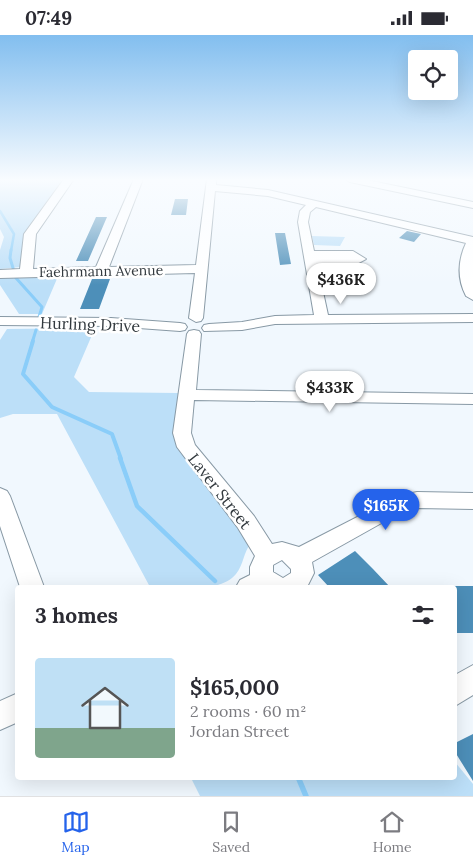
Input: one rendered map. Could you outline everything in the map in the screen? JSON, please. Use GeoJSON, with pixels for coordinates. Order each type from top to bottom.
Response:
{"type":"FeatureCollection","features":[{"type":"Feature","properties":{"kind":"street"},"geometry":{"type":"LineString","coordinates":[[26,273],[30,234],[44,215]]}},
{"type":"Feature","properties":{"kind":"street"},"geometry":{"type":"LineString","coordinates":[[102,270],[124,215]]}},
{"type":"Feature","properties":{"kind":"street","name":"Laver Street"},"geometry":{"type":"LineString","coordinates":[[207,215],[188,395],[182,433],[186,447],[246,522],[267,555]]}},
{"type":"Feature","properties":{"kind":"street"},"geometry":{"type":"LineString","coordinates":[[303,215],[322,319]]}},
{"type":"Feature","properties":{"kind":"street"},"geometry":{"type":"LineString","coordinates":[[355,215],[472,241],[464,267],[469,290],[473,296]]}},
{"type":"Feature","properties":{"kind":"street","name":"Faehrmann Avenue"},"geometry":{"type":"LineString","coordinates":[[0,274],[201,269]]}},
{"type":"Feature","properties":{"kind":"street","name":"Hurling Drive"},"geometry":{"type":"LineString","coordinates":[[0,321],[111,322],[150,326],[195,327],[242,326],[275,320],[473,319]]}},
{"type":"Feature","properties":{"kind":"street"},"geometry":{"type":"LineString","coordinates":[[188,395],[473,399]]}},
{"type":"Feature","properties":{"kind":"street"},"geometry":{"type":"LineString","coordinates":[[0,496],[31,585]]}},
{"type":"Feature","properties":{"kind":"street"},"geometry":{"type":"LineString","coordinates":[[298,559],[398,504],[417,500],[473,501]]}},
{"type":"Feature","properties":{"kind":"street"},"geometry":{"type":"LineString","coordinates":[[276,585],[261,575],[261,564],[267,555],[280,551],[287,552],[298,559],[302,565],[302,576],[280,585]]}},
{"type":"Feature","properties":{"kind":"street"},"geometry":{"type":"LineString","coordinates":[[457,690],[473,678]]}},
{"type":"Feature","properties":{"kind":"street"},"geometry":{"type":"LineString","coordinates":[[0,716],[15,708]]}},
{"type":"Feature","properties":{"kind":"shaded area"},"geometry":{"type":"Polygon","coordinates":[[[0,215],[39,215],[27,233],[21,267],[0,269],[0,250],[4,237],[0,229],[0,215]]]}},
{"type":"Feature","properties":{"kind":"shaded area"},"geometry":{"type":"Polygon","coordinates":[[[312,236],[345,237],[340,246],[314,245],[312,236]]]}},
{"type":"Feature","properties":{"kind":"shaded area"},"geometry":{"type":"Polygon","coordinates":[[[59,274],[42,314],[19,314],[0,285],[0,278],[59,274]]]}},
{"type":"Feature","properties":{"kind":"shaded area"},"geometry":{"type":"Polygon","coordinates":[[[95,328],[74,377],[89,392],[178,393],[175,417],[177,422],[251,543],[236,574],[229,580],[215,585],[149,585],[57,414],[13,414],[0,418],[0,340],[7,329],[95,328]]]}},
{"type":"Feature","properties":{"kind":"shaded area"},"geometry":{"type":"Polygon","coordinates":[[[457,764],[473,784],[473,796],[200,796],[192,780],[457,780],[457,764]]]}},
{"type":"Feature","properties":{"kind":"building"},"geometry":{"type":"Polygon","coordinates":[[[96,217],[107,217],[88,261],[76,261],[96,217]]]}},
{"type":"Feature","properties":{"kind":"building"},"geometry":{"type":"Polygon","coordinates":[[[407,231],[421,234],[414,242],[399,238],[407,231]]]}},
{"type":"Feature","properties":{"kind":"building"},"geometry":{"type":"Polygon","coordinates":[[[275,233],[285,233],[291,264],[280,265],[275,233]]]}},
{"type":"Feature","properties":{"kind":"building"},"geometry":{"type":"Polygon","coordinates":[[[92,279],[110,279],[99,309],[80,309],[92,279]]]}},
{"type":"Feature","properties":{"kind":"building"},"geometry":{"type":"Polygon","coordinates":[[[355,551],[388,585],[327,585],[318,575],[355,551]]]}},
{"type":"Feature","properties":{"kind":"building"},"geometry":{"type":"Polygon","coordinates":[[[457,586],[473,586],[473,633],[457,633],[457,586]]]}},
{"type":"Feature","properties":{"kind":"building"},"geometry":{"type":"Polygon","coordinates":[[[473,734],[473,781],[457,755],[457,742],[473,734]]]}},
{"type":"Feature","properties":{"kind":"waterway"},"geometry":{"type":"LineString","coordinates":[[2,215],[14,234],[11,251]]}},
{"type":"Feature","properties":{"kind":"waterway"},"geometry":{"type":"LineString","coordinates":[[11,250],[10,258],[13,268]]}},
{"type":"Feature","properties":{"kind":"waterway"},"geometry":{"type":"LineString","coordinates":[[16,278],[42,307],[39,317]]}},
{"type":"Feature","properties":{"kind":"waterway"},"geometry":{"type":"LineString","coordinates":[[32,343],[36,330]]}},
{"type":"Feature","properties":{"kind":"waterway"},"geometry":{"type":"LineString","coordinates":[[33,341],[23,374],[52,407],[112,434],[121,459]]}},
{"type":"Feature","properties":{"kind":"waterway"},"geometry":{"type":"LineString","coordinates":[[120,458],[137,506],[215,581]]}},
{"type":"Feature","properties":{"kind":"waterway"},"geometry":{"type":"LineString","coordinates":[[299,780],[306,796]]}}]}
